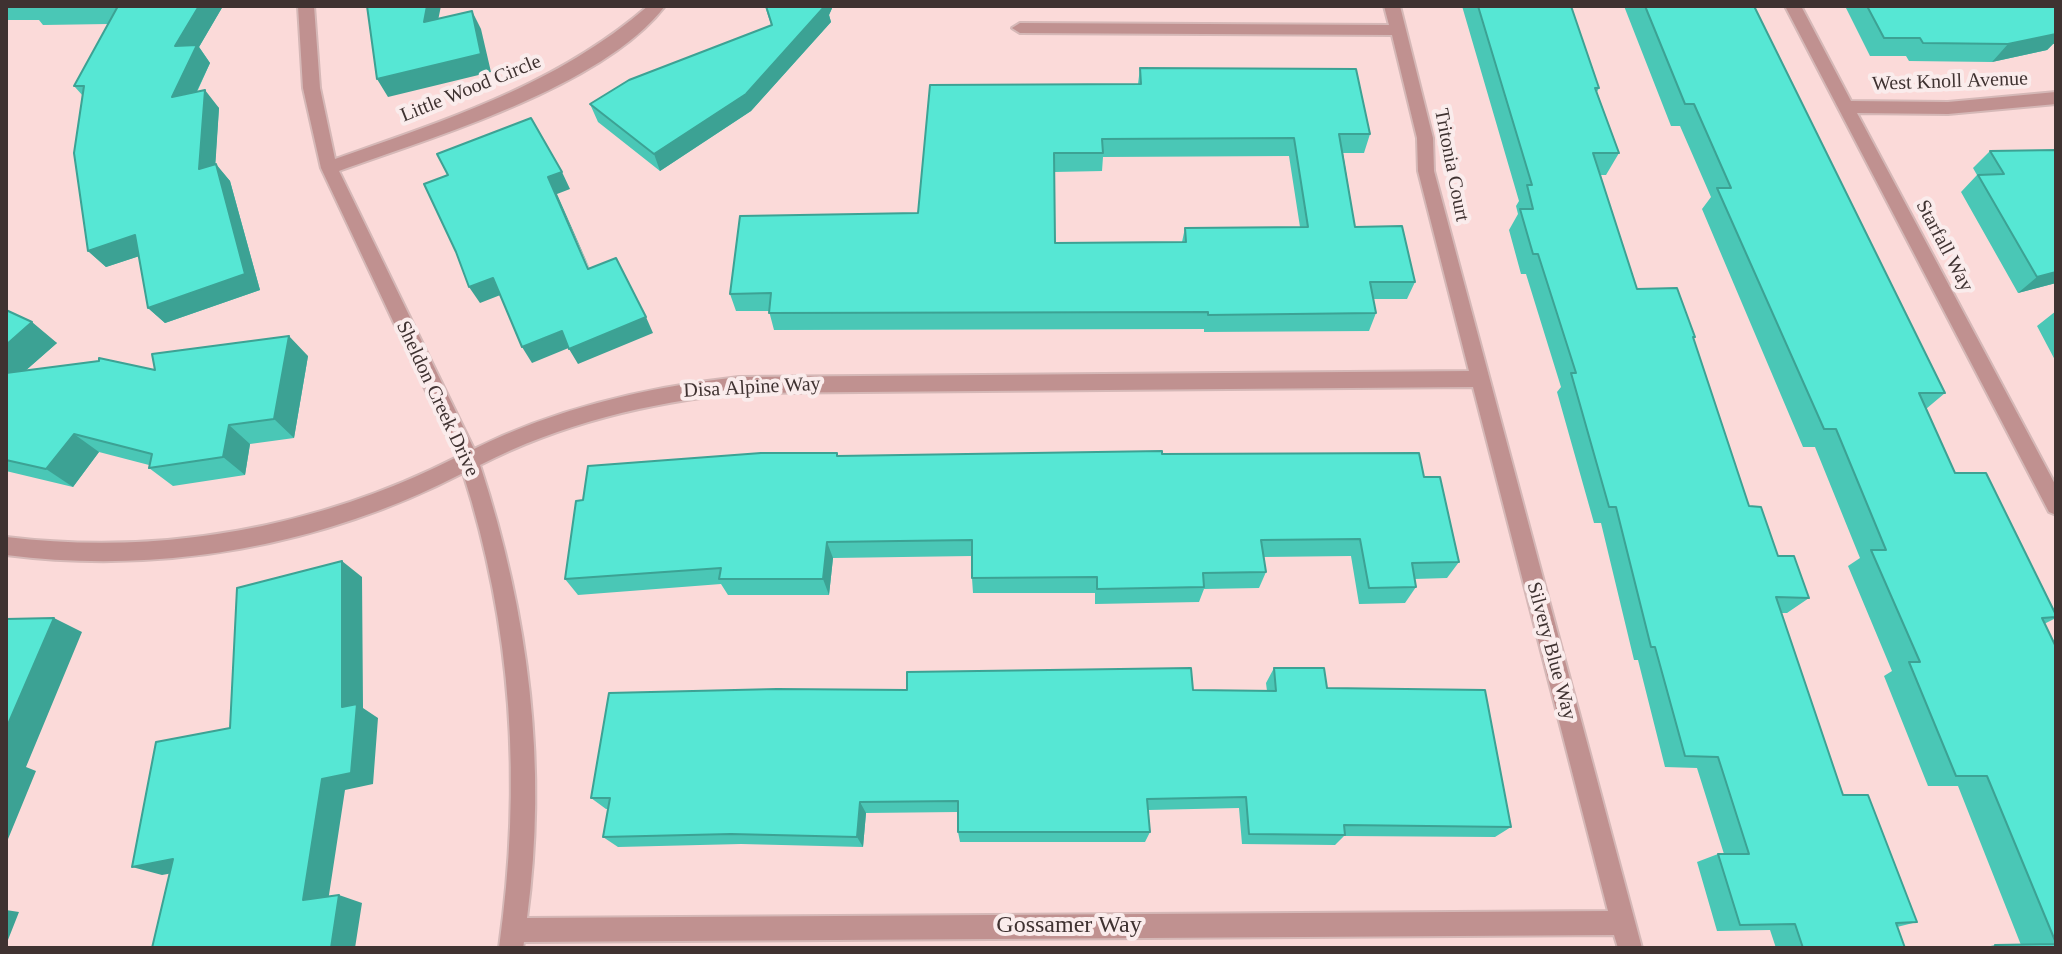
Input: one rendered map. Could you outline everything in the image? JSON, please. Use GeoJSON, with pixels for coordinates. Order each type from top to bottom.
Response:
{"type":"FeatureCollection","features":[{"type":"Feature","properties":{"kind":"street","name":"Sheldon Creek Drive"},"geometry":{"type":"LineString","coordinates":[[306,6],[306,66],[329,168],[469,461],[498,551],[521,698],[522,840],[513,939]]}},
{"type":"Feature","properties":{"kind":"street","name":"Little Wood Circle"},"geometry":{"type":"LineString","coordinates":[[329,168],[519,97],[556,79],[619,39],[657,6]]}},
{"type":"Feature","properties":{"kind":"street","name":"Tritonia Court"},"geometry":{"type":"LineString","coordinates":[[1392,6],[1425,138],[1426,171],[1479,379]]}},
{"type":"Feature","properties":{"kind":"street","name":"Starfall Way"},"geometry":{"type":"LineString","coordinates":[[1793,6],[2056,506]]}},
{"type":"Feature","properties":{"kind":"street"},"geometry":{"type":"LineString","coordinates":[[1020,28],[1398,30]]}},
{"type":"Feature","properties":{"kind":"street","name":"West Knoll Avenue"},"geometry":{"type":"LineString","coordinates":[[1846,107],[1948,108],[2056,98]]}},
{"type":"Feature","properties":{"kind":"street","name":"Disa Alpine Way"},"geometry":{"type":"LineString","coordinates":[[6,546],[91,554],[152,552],[217,545],[281,531],[407,490],[573,416],[670,393],[739,385],[1479,379]]}},
{"type":"Feature","properties":{"kind":"street","name":"Silvery Blue Way"},"geometry":{"type":"LineString","coordinates":[[1479,379],[1630,948]]}},
{"type":"Feature","properties":{"kind":"street","name":"Gossamer Way"},"geometry":{"type":"LineString","coordinates":[[513,939],[1623,923]]}},
{"type":"Feature","properties":{"kind":"building"},"geometry":{"type":"Polygon","coordinates":[[[118,6],[199,6],[175,46],[197,45],[172,97],[205,90],[199,169],[216,164],[245,274],[148,308],[135,235],[88,251],[74,153],[84,86],[74,86],[118,6]]]}},
{"type":"Feature","properties":{"kind":"building"},"geometry":{"type":"Polygon","coordinates":[[[367,6],[427,6],[424,22],[472,11],[481,54],[377,79],[367,6]]]}},
{"type":"Feature","properties":{"kind":"building"},"geometry":{"type":"Polygon","coordinates":[[[766,6],[825,6],[746,94],[654,154],[590,104],[629,80],[772,25],[766,6]]]}},
{"type":"Feature","properties":{"kind":"building"},"geometry":{"type":"Polygon","coordinates":[[[1478,6],[1571,6],[1599,88],[1595,88],[1619,153],[1593,153],[1637,289],[1677,288],[1749,506],[1761,507],[1778,556],[1794,556],[1809,598],[1776,597],[1843,795],[1868,795],[1917,922],[1896,923],[1905,948],[1803,948],[1795,924],[1740,925],[1718,854],[1749,854],[1718,757],[1685,756],[1655,647],[1651,647],[1616,507],[1609,507],[1571,373],[1576,373],[1538,254],[1533,254],[1520,209],[1533,209],[1527,185],[1532,185],[1478,6]]]}},
{"type":"Feature","properties":{"kind":"building"},"geometry":{"type":"Polygon","coordinates":[[[1645,6],[1754,6],[1945,393],[1919,393],[1955,473],[1986,473],[2056,615],[2042,618],[2056,647],[2056,943],[1987,776],[1956,776],[1909,662],[1920,662],[1871,550],[1886,550],[1836,429],[1824,429],[1717,188],[1731,188],[1694,104],[1685,104],[1645,6]]]}},
{"type":"Feature","properties":{"kind":"building"},"geometry":{"type":"Polygon","coordinates":[[[1867,6],[2056,6],[2056,34],[2008,44],[1923,43],[1920,38],[1884,38],[1867,6]]]}},
{"type":"Feature","properties":{"kind":"building"},"geometry":{"type":"Polygon","coordinates":[[[1140,68],[1356,69],[1370,134],[1339,134],[1355,227],[1402,226],[1415,282],[1370,282],[1376,313],[769,313],[771,293],[730,294],[740,216],[918,213],[930,85],[1141,84],[1140,68]],[[1294,138],[1102,139],[1103,153],[1054,153],[1055,243],[1186,242],[1185,228],[1308,227],[1294,138]]]}},
{"type":"Feature","properties":{"kind":"building"},"geometry":{"type":"Polygon","coordinates":[[[531,118],[562,172],[548,177],[588,269],[616,258],[646,317],[569,349],[562,331],[522,347],[493,278],[469,287],[424,184],[448,175],[437,154],[531,118]]]}},
{"type":"Feature","properties":{"kind":"building"},"geometry":{"type":"Polygon","coordinates":[[[2056,150],[2056,272],[2037,277],[1978,175],[2004,174],[1990,151],[2056,150]]]}},
{"type":"Feature","properties":{"kind":"building"},"geometry":{"type":"Polygon","coordinates":[[[6,310],[32,322],[6,345],[6,310]]]}},
{"type":"Feature","properties":{"kind":"building"},"geometry":{"type":"Polygon","coordinates":[[[289,336],[274,419],[229,425],[223,457],[149,468],[152,454],[74,434],[46,469],[6,460],[6,373],[99,361],[99,358],[155,370],[152,354],[289,336]]]}},
{"type":"Feature","properties":{"kind":"building"},"geometry":{"type":"Polygon","coordinates":[[[1162,451],[1162,454],[1419,453],[1424,477],[1440,477],[1459,562],[1412,563],[1416,587],[1369,588],[1360,539],[1261,540],[1266,572],[1203,573],[1204,587],[1097,589],[1097,577],[972,578],[972,540],[827,542],[823,579],[719,579],[721,568],[565,579],[576,501],[583,500],[588,466],[761,453],[837,453],[837,456],[1162,451]]]}},
{"type":"Feature","properties":{"kind":"building"},"geometry":{"type":"Polygon","coordinates":[[[342,561],[342,707],[357,704],[351,773],[322,779],[303,900],[339,895],[331,948],[152,948],[173,859],[132,867],[156,742],[230,728],[237,588],[342,561]]]}},
{"type":"Feature","properties":{"kind":"building"},"geometry":{"type":"Polygon","coordinates":[[[54,618],[6,729],[6,619],[54,618]]]}},
{"type":"Feature","properties":{"kind":"building"},"geometry":{"type":"Polygon","coordinates":[[[1191,668],[1193,690],[1276,691],[1274,668],[1324,668],[1327,688],[1485,690],[1511,827],[1344,825],[1345,835],[1249,834],[1246,797],[1147,799],[1150,832],[958,832],[958,801],[860,802],[857,837],[731,834],[603,837],[610,798],[591,798],[609,693],[907,690],[907,672],[1191,668]]]}},
{"type":"Feature","properties":{"kind":"building"},"geometry":{"type":"Polygon","coordinates":[[[2056,944],[2056,948],[1996,948],[1995,945],[2056,944]]]}}]}
